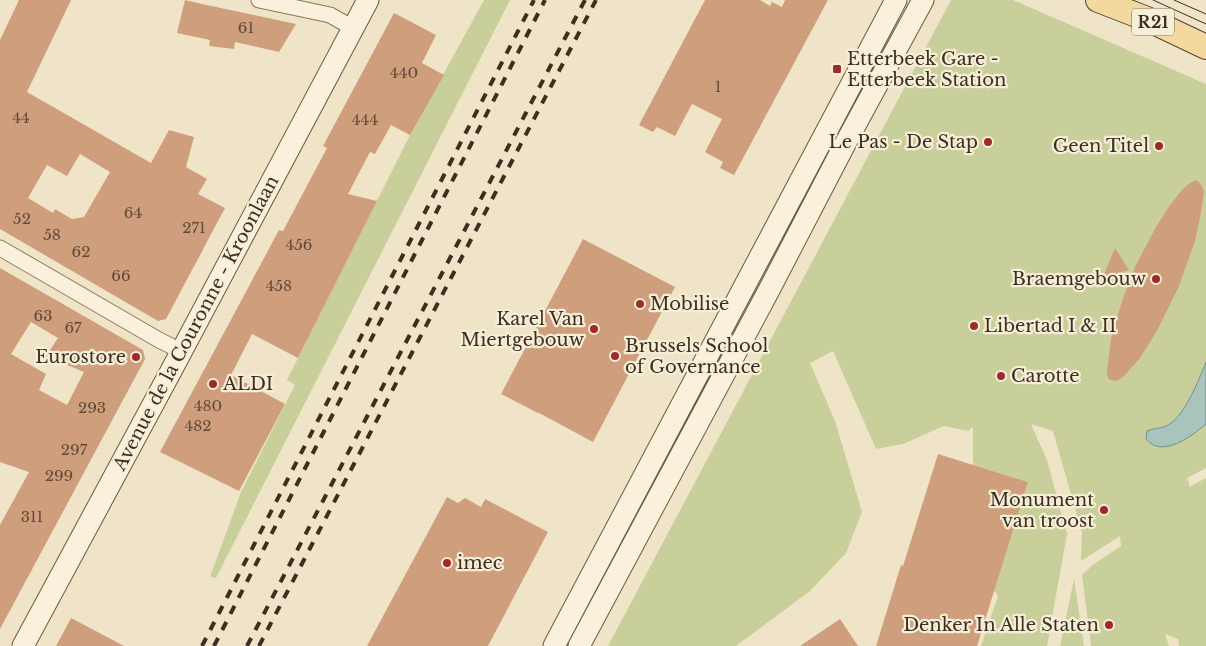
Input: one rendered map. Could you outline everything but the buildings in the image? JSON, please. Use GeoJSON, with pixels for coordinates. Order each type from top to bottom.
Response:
{"type":"FeatureCollection","features":[{"type":"Feature","properties":{"kind":"main road","name":"Avenue de la Couronne - Kroonlaan"},"geometry":{"type":"LineString","coordinates":[[23,646],[368,0]]}},
{"type":"Feature","properties":{"kind":"main road"},"geometry":{"type":"LineString","coordinates":[[554,646],[896,0]]}},
{"type":"Feature","properties":{"kind":"main road"},"geometry":{"type":"LineString","coordinates":[[579,646],[923,0]]}},
{"type":"Feature","properties":{"kind":"main road","name":"R21"},"geometry":{"type":"LineString","coordinates":[[1098,0],[1147,19],[1206,47]]}},
{"type":"Feature","properties":{"kind":"street"},"geometry":{"type":"LineString","coordinates":[[259,0],[330,15],[354,28]]}},
{"type":"Feature","properties":{"kind":"street"},"geometry":{"type":"LineString","coordinates":[[826,131],[845,144]]}},
{"type":"Feature","properties":{"kind":"street"},"geometry":{"type":"LineString","coordinates":[[0,248],[181,351]]}},
{"type":"Feature","properties":{"kind":"green space"},"geometry":{"type":"Polygon","coordinates":[[[484,0],[510,0],[216,578],[210,577],[241,492],[295,385],[287,380],[410,135],[484,0]]]}},
{"type":"Feature","properties":{"kind":"green space"},"geometry":{"type":"Polygon","coordinates":[[[951,0],[1013,0],[1206,84],[1206,362],[1192,395],[1182,412],[1166,426],[1149,430],[1146,436],[1149,443],[1170,446],[1206,424],[1206,468],[1187,478],[1189,487],[1206,478],[1206,646],[1179,646],[1178,639],[1165,634],[1169,646],[1091,646],[1082,575],[1094,564],[1121,546],[1120,536],[1081,561],[1082,533],[1053,431],[1031,424],[1047,460],[1067,534],[1047,646],[981,646],[998,596],[994,590],[1028,482],[973,465],[973,427],[968,431],[944,426],[903,444],[876,449],[833,351],[810,363],[835,421],[862,512],[846,553],[810,591],[736,646],[608,646],[951,0]]]}},
{"type":"Feature","properties":{"kind":"green space"},"geometry":{"type":"Polygon","coordinates":[[[895,18],[902,21],[848,119],[845,118],[895,18]]]}},
{"type":"Feature","properties":{"kind":"green space"},"geometry":{"type":"Polygon","coordinates":[[[828,151],[746,312],[742,310],[828,151]]]}},
{"type":"Feature","properties":{"kind":"green space"},"geometry":{"type":"Polygon","coordinates":[[[735,321],[741,324],[660,478],[653,475],[735,321]]]}},
{"type":"Feature","properties":{"kind":"green space"},"geometry":{"type":"Polygon","coordinates":[[[649,483],[655,486],[570,646],[562,646],[649,483]]]}},
{"type":"Feature","properties":{"kind":"green space"},"geometry":{"type":"Polygon","coordinates":[[[1074,579],[1084,646],[1060,646],[1074,579]]]}},
{"type":"Feature","properties":{"kind":"water"},"geometry":{"type":"Polygon","coordinates":[[[1206,362],[1206,424],[1177,443],[1160,447],[1153,445],[1146,439],[1147,431],[1166,426],[1179,415],[1190,398],[1206,362]]]}},
{"type":"Feature","properties":{"kind":"tram line"},"geometry":{"type":"LineString","coordinates":[[1153,0],[1206,24]]}},
{"type":"Feature","properties":{"kind":"tram line"},"geometry":{"type":"LineString","coordinates":[[1174,0],[1206,14]]}},
{"type":"Feature","properties":{"kind":"railway"},"geometry":{"type":"LineString","coordinates":[[202,646],[534,0]]}},
{"type":"Feature","properties":{"kind":"railway"},"geometry":{"type":"LineString","coordinates":[[214,646],[545,0]]}},
{"type":"Feature","properties":{"kind":"railway"},"geometry":{"type":"LineString","coordinates":[[247,646],[585,0]]}},
{"type":"Feature","properties":{"kind":"railway"},"geometry":{"type":"LineString","coordinates":[[259,646],[596,0]]}},
{"type":"Feature","properties":{"kind":"place","name":"Etterbeek Gare - Etterbeek Station"},"geometry":{"type":"Point","coordinates":[837,69]}},
{"type":"Feature","properties":{"kind":"place","name":"Le Pas - De Stap"},"geometry":{"type":"Point","coordinates":[988,142]}},
{"type":"Feature","properties":{"kind":"place","name":"Geen Titel"},"geometry":{"type":"Point","coordinates":[1159,146]}},
{"type":"Feature","properties":{"kind":"place","name":"Braemgebouw"},"geometry":{"type":"Point","coordinates":[1156,279]}},
{"type":"Feature","properties":{"kind":"place","name":"Mobilise"},"geometry":{"type":"Point","coordinates":[640,304]}},
{"type":"Feature","properties":{"kind":"place","name":"Libertad I & II"},"geometry":{"type":"Point","coordinates":[974,326]}},
{"type":"Feature","properties":{"kind":"place","name":"Karel Van Miertgebouw"},"geometry":{"type":"Point","coordinates":[594,329]}},
{"type":"Feature","properties":{"kind":"place","name":"Brussels School of Governance"},"geometry":{"type":"Point","coordinates":[615,356]}},
{"type":"Feature","properties":{"kind":"place","name":"Eurostore"},"geometry":{"type":"Point","coordinates":[136,357]}},
{"type":"Feature","properties":{"kind":"place","name":"Carotte"},"geometry":{"type":"Point","coordinates":[1001,376]}},
{"type":"Feature","properties":{"kind":"place","name":"ALDI"},"geometry":{"type":"Point","coordinates":[213,384]}},
{"type":"Feature","properties":{"kind":"place","name":"Monument van troost"},"geometry":{"type":"Point","coordinates":[1104,510]}},
{"type":"Feature","properties":{"kind":"place","name":"imec"},"geometry":{"type":"Point","coordinates":[447,563]}},
{"type":"Feature","properties":{"kind":"place","name":"Denker In Alle Staten"},"geometry":{"type":"Point","coordinates":[1109,625]}}]}
